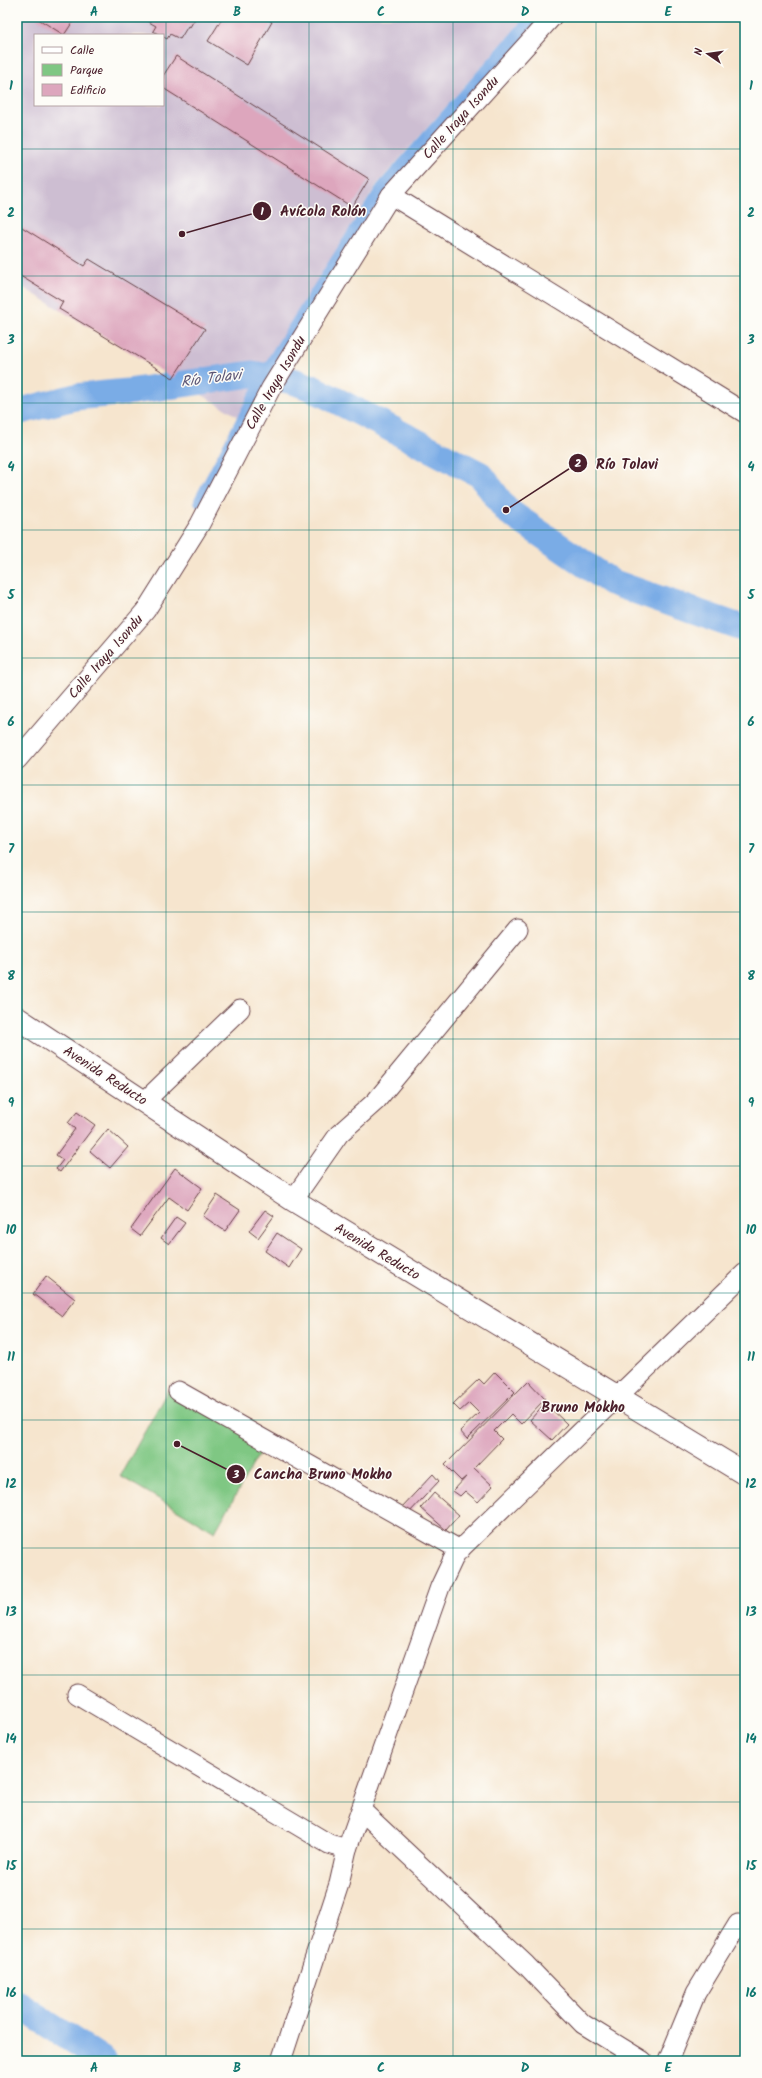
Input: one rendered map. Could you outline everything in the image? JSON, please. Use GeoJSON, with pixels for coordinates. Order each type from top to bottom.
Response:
{"type":"FeatureCollection","features":[{"type":"Feature","properties":{"kind":"main road","name":"Avenida Reducto"},"geometry":{"type":"LineString","coordinates":[[17,1018],[293,1200],[616,1398],[745,1474]]}},
{"type":"Feature","properties":{"kind":"street","name":"Calle Iraya Isondu"},"geometry":{"type":"LineString","coordinates":[[17,760],[146,610],[200,524],[270,388],[391,195],[552,17]]}},
{"type":"Feature","properties":{"kind":"street"},"geometry":{"type":"LineString","coordinates":[[391,195],[745,413]]}},
{"type":"Feature","properties":{"kind":"street"},"geometry":{"type":"LineString","coordinates":[[293,1200],[338,1134],[376,1102],[518,929]]}},
{"type":"Feature","properties":{"kind":"street"},"geometry":{"type":"LineString","coordinates":[[144,1102],[240,1009]]}},
{"type":"Feature","properties":{"kind":"street"},"geometry":{"type":"LineString","coordinates":[[281,2061],[339,1884],[347,1849],[440,1587],[456,1553],[745,1273]]}},
{"type":"Feature","properties":{"kind":"street"},"geometry":{"type":"LineString","coordinates":[[178,1391],[460,1550]]}},
{"type":"Feature","properties":{"kind":"street"},"geometry":{"type":"LineString","coordinates":[[77,1694],[329,1844],[347,1849]]}},
{"type":"Feature","properties":{"kind":"street"},"geometry":{"type":"LineString","coordinates":[[361,1810],[526,1965],[583,2024],[643,2061]]}},
{"type":"Feature","properties":{"kind":"street"},"geometry":{"type":"LineString","coordinates":[[668,2061],[696,1993],[738,1924]]}},
{"type":"Feature","properties":{"kind":"shaded area"},"geometry":{"type":"Polygon","coordinates":[[[17,17],[515,17],[523,20],[377,184],[273,353],[239,417],[17,284],[17,17]]]}},
{"type":"Feature","properties":{"kind":"green space"},"geometry":{"type":"Polygon","coordinates":[[[168,1390],[264,1445],[215,1532],[120,1476],[168,1390]]]}},
{"type":"Feature","properties":{"kind":"building"},"geometry":{"type":"Polygon","coordinates":[[[35,17],[76,17],[65,34],[35,17]]]}},
{"type":"Feature","properties":{"kind":"building"},"geometry":{"type":"Polygon","coordinates":[[[149,17],[196,17],[180,39],[170,34],[167,39],[164,37],[164,34],[158,34],[153,31],[156,26],[147,21],[149,17]]]}},
{"type":"Feature","properties":{"kind":"building"},"geometry":{"type":"Polygon","coordinates":[[[223,17],[265,17],[272,22],[247,65],[208,41],[223,17]]]}},
{"type":"Feature","properties":{"kind":"building"},"geometry":{"type":"Polygon","coordinates":[[[176,56],[369,179],[352,207],[164,89],[164,74],[176,56]]]}},
{"type":"Feature","properties":{"kind":"building"},"geometry":{"type":"Polygon","coordinates":[[[17,224],[84,266],[89,259],[205,329],[173,378],[59,309],[63,302],[17,274],[17,224]]]}},
{"type":"Feature","properties":{"kind":"building"},"geometry":{"type":"Polygon","coordinates":[[[77,1112],[95,1125],[60,1172],[56,1169],[63,1160],[56,1155],[75,1129],[68,1123],[77,1112]]]}},
{"type":"Feature","properties":{"kind":"building"},"geometry":{"type":"Polygon","coordinates":[[[108,1129],[128,1147],[110,1168],[90,1151],[108,1129]]]}},
{"type":"Feature","properties":{"kind":"building"},"geometry":{"type":"Polygon","coordinates":[[[175,1168],[202,1188],[187,1210],[169,1197],[140,1236],[131,1229],[175,1168]]]}},
{"type":"Feature","properties":{"kind":"building"},"geometry":{"type":"Polygon","coordinates":[[[217,1195],[240,1210],[225,1231],[203,1216],[217,1195]]]}},
{"type":"Feature","properties":{"kind":"building"},"geometry":{"type":"Polygon","coordinates":[[[265,1210],[274,1216],[258,1238],[249,1231],[265,1210]]]}},
{"type":"Feature","properties":{"kind":"building"},"geometry":{"type":"Polygon","coordinates":[[[176,1217],[185,1223],[169,1244],[161,1238],[176,1217]]]}},
{"type":"Feature","properties":{"kind":"building"},"geometry":{"type":"Polygon","coordinates":[[[277,1233],[301,1249],[289,1268],[265,1251],[277,1233]]]}},
{"type":"Feature","properties":{"kind":"building"},"geometry":{"type":"Polygon","coordinates":[[[46,1276],[75,1299],[62,1316],[33,1294],[46,1276]]]}},
{"type":"Feature","properties":{"kind":"building"},"geometry":{"type":"Polygon","coordinates":[[[495,1372],[515,1392],[467,1439],[460,1431],[479,1413],[469,1403],[460,1411],[453,1404],[479,1379],[484,1384],[495,1372]]]}},
{"type":"Feature","properties":{"kind":"building"},"geometry":{"type":"Polygon","coordinates":[[[528,1381],[545,1399],[521,1424],[511,1414],[494,1431],[502,1439],[474,1468],[493,1486],[478,1502],[465,1491],[460,1496],[453,1491],[467,1476],[461,1481],[445,1465],[528,1381]]]}},
{"type":"Feature","properties":{"kind":"building"},"geometry":{"type":"Polygon","coordinates":[[[545,1403],[567,1424],[552,1440],[530,1420],[545,1403]]]}},
{"type":"Feature","properties":{"kind":"building"},"geometry":{"type":"Polygon","coordinates":[[[433,1474],[439,1481],[408,1514],[400,1509],[433,1474]]]}},
{"type":"Feature","properties":{"kind":"building"},"geometry":{"type":"Polygon","coordinates":[[[434,1493],[459,1515],[446,1530],[421,1508],[434,1493]]]}},
{"type":"Feature","properties":{"kind":"waterway"},"geometry":{"type":"LineString","coordinates":[[202,501],[277,358],[384,189],[536,17]]}},
{"type":"Feature","properties":{"kind":"waterway","name":"Río Tolavi"},"geometry":{"type":"LineString","coordinates":[[17,412],[75,397],[127,392],[252,374],[293,381],[312,388],[481,475],[506,510],[611,582],[745,629]]}},
{"type":"Feature","properties":{"kind":"waterway"},"geometry":{"type":"LineString","coordinates":[[17,2004],[104,2061]]}},
{"type":"Feature","properties":{"kind":"place","name":"Avícola Rolón"},"geometry":{"type":"Point","coordinates":[182,234]}},
{"type":"Feature","properties":{"kind":"place","name":"Río Tolavi"},"geometry":{"type":"Point","coordinates":[506,510]}},
{"type":"Feature","properties":{"kind":"place","name":"Cancha Bruno Mokho"},"geometry":{"type":"Point","coordinates":[177,1444]}},
{"type":"Feature","properties":{"kind":"district","name":"Bruno Mokho"},"geometry":{"type":"Point","coordinates":[583,1408]}}]}
